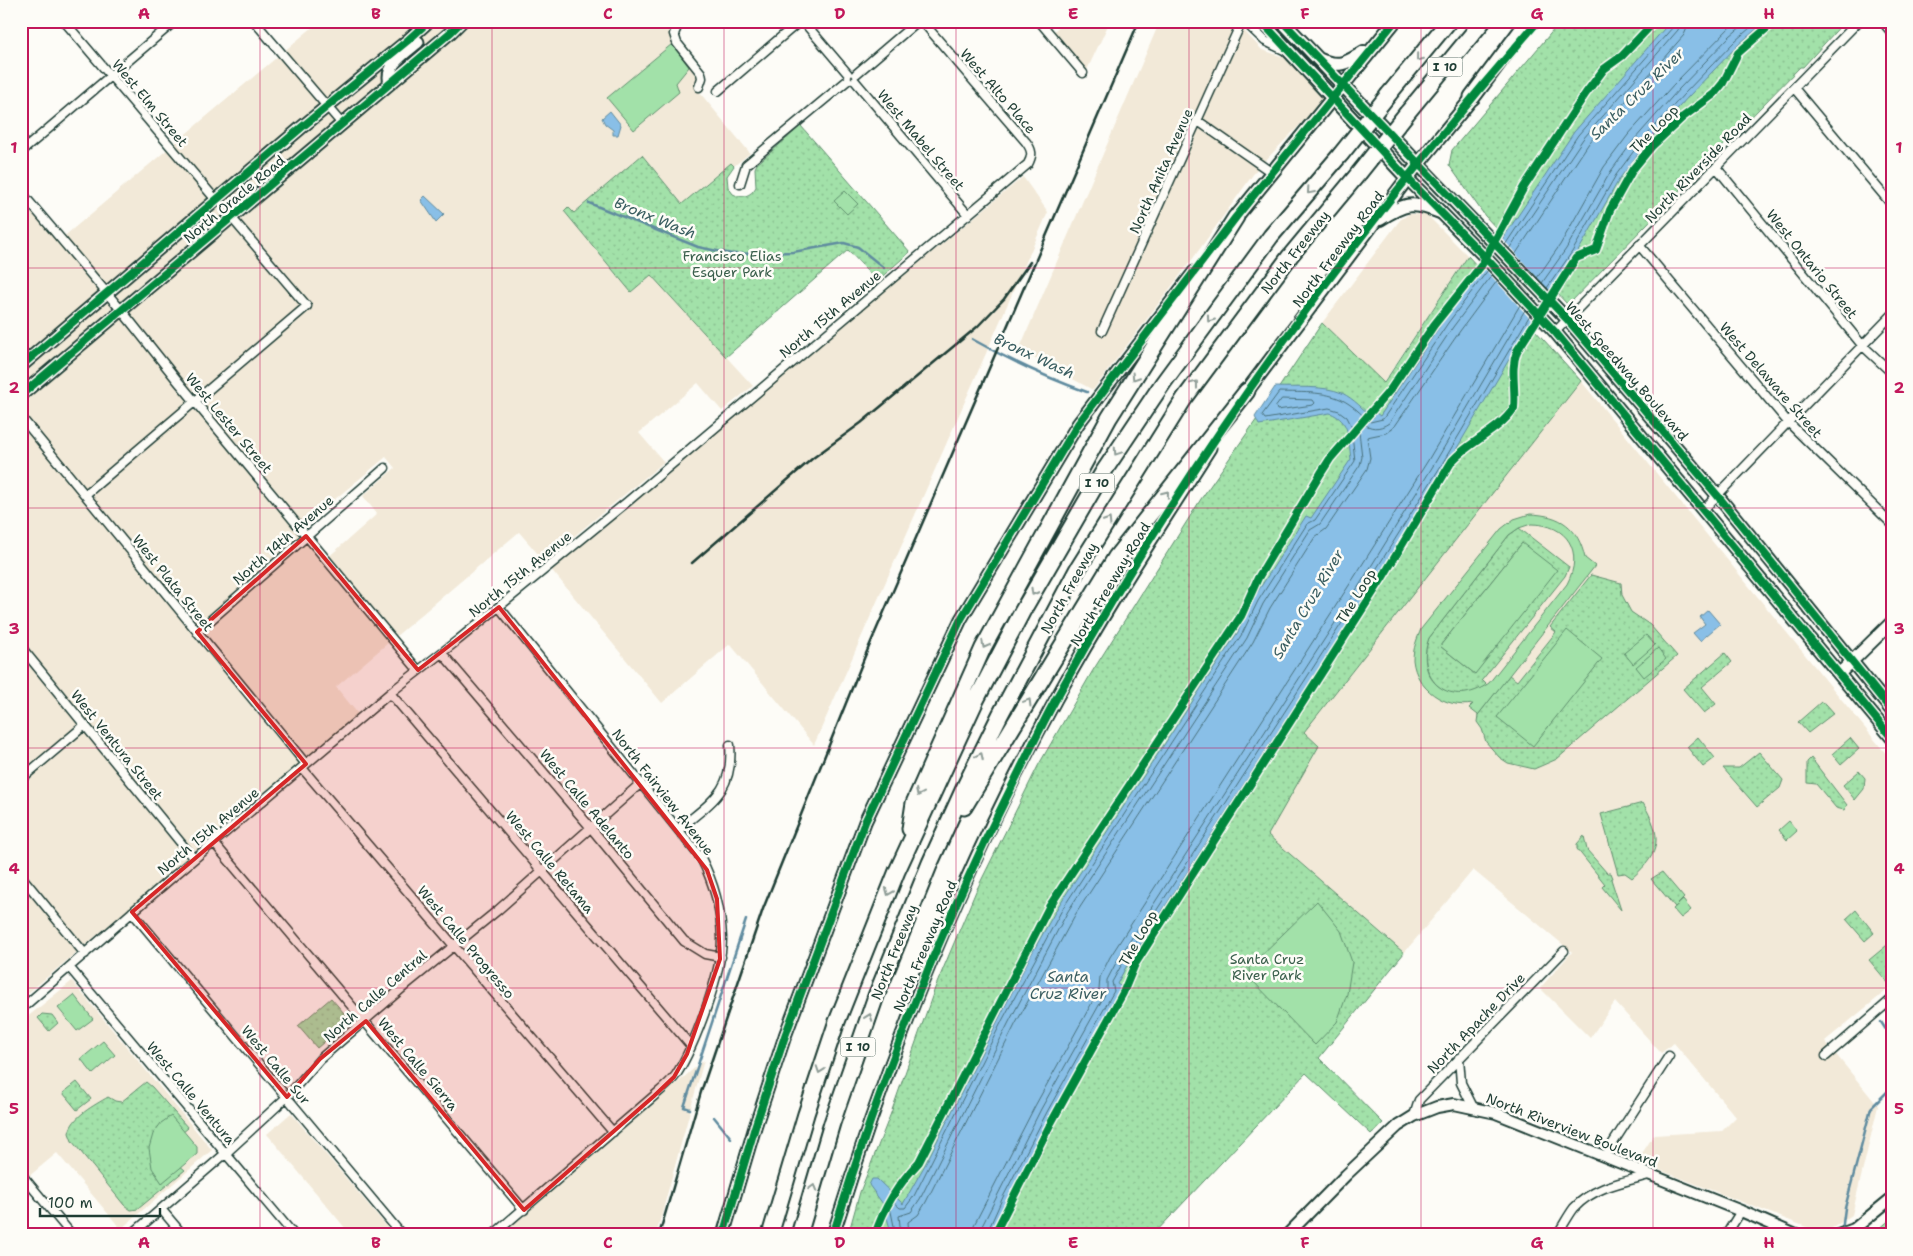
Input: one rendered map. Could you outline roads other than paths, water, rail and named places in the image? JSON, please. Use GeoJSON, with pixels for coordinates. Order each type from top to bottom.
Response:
{"type":"FeatureCollection","features":[{"type":"Feature","properties":{"kind":"highway","name":"North Freeway"},"geometry":{"type":"LineString","coordinates":[[770,1235],[806,1114],[836,1024],[908,847],[976,700],[1022,612],[1102,474],[1163,383],[1271,236],[1341,154],[1449,21]]}},
{"type":"Feature","properties":{"kind":"highway","name":"North Freeway"},"geometry":{"type":"LineString","coordinates":[[799,1235],[832,1123],[876,996],[930,863],[1000,715],[1083,562],[1184,398],[1290,256],[1483,21]]}},
{"type":"Feature","properties":{"kind":"highway"},"geometry":{"type":"LineString","coordinates":[[1472,97],[1529,21]]}},
{"type":"Feature","properties":{"kind":"highway"},"geometry":{"type":"LineString","coordinates":[[908,847],[914,803],[983,648],[1109,418],[1236,217]]}},
{"type":"Feature","properties":{"kind":"highway"},"geometry":{"type":"LineString","coordinates":[[930,863],[1116,557],[1247,391]]}},
{"type":"Feature","properties":{"kind":"main road","name":"North Oracle Road"},"geometry":{"type":"LineString","coordinates":[[21,366],[429,21]]}},
{"type":"Feature","properties":{"kind":"main road"},"geometry":{"type":"LineString","coordinates":[[390,83],[388,78],[392,67],[425,36],[434,21]]}},
{"type":"Feature","properties":{"kind":"main road","name":"North Oracle Road"},"geometry":{"type":"LineString","coordinates":[[21,396],[462,21]]}},
{"type":"Feature","properties":{"kind":"main road","name":"West Speedway Boulevard"},"geometry":{"type":"LineString","coordinates":[[1260,21],[1555,332],[1892,738]]}},
{"type":"Feature","properties":{"kind":"main road","name":"West Speedway Boulevard"},"geometry":{"type":"LineString","coordinates":[[1282,21],[1567,319],[1718,495],[1892,711]]}},
{"type":"Feature","properties":{"kind":"main road"},"geometry":{"type":"LineString","coordinates":[[723,1235],[755,1127],[785,1036],[865,822],[961,619],[1078,424],[1271,172],[1395,21]]}},
{"type":"Feature","properties":{"kind":"main road","name":"North Freeway Road"},"geometry":{"type":"LineString","coordinates":[[833,1235],[855,1165],[894,1054],[945,929],[1000,809],[1055,700],[1119,589],[1247,391],[1418,164],[1472,97],[1538,21]]}},
{"type":"Feature","properties":{"kind":"main road"},"geometry":{"type":"LineString","coordinates":[[1316,58],[1326,63],[1338,65],[1350,62],[1376,44]]}},
{"type":"Feature","properties":{"kind":"main road"},"geometry":{"type":"LineString","coordinates":[[1372,225],[1396,209],[1413,204],[1424,205],[1440,212]]}},
{"type":"Feature","properties":{"kind":"main road"},"geometry":{"type":"LineString","coordinates":[[1839,674],[1892,622]]}},
{"type":"Feature","properties":{"kind":"street","name":"West Elm Street"},"geometry":{"type":"LineString","coordinates":[[64,21],[216,200]]}},
{"type":"Feature","properties":{"kind":"street"},"geometry":{"type":"LineString","coordinates":[[21,152],[175,21]]}},
{"type":"Feature","properties":{"kind":"street"},"geometry":{"type":"LineString","coordinates":[[254,21],[342,124]]}},
{"type":"Feature","properties":{"kind":"street"},"geometry":{"type":"LineString","coordinates":[[718,91],[802,21]]}},
{"type":"Feature","properties":{"kind":"street","name":"West Mabel Street"},"geometry":{"type":"LineString","coordinates":[[802,21],[852,77],[968,215]]}},
{"type":"Feature","properties":{"kind":"street"},"geometry":{"type":"LineString","coordinates":[[740,184],[746,165],[918,21]]}},
{"type":"Feature","properties":{"kind":"street","name":"West Alto Place"},"geometry":{"type":"LineString","coordinates":[[922,21],[1026,142],[1032,155]]}},
{"type":"Feature","properties":{"kind":"street"},"geometry":{"type":"LineString","coordinates":[[1039,21],[1083,73]]}},
{"type":"Feature","properties":{"kind":"street"},"geometry":{"type":"LineString","coordinates":[[1243,21],[1265,41],[1289,52]]}},
{"type":"Feature","properties":{"kind":"street","name":"North Anita Avenue"},"geometry":{"type":"LineString","coordinates":[[1102,331],[1243,21]]}},
{"type":"Feature","properties":{"kind":"street"},"geometry":{"type":"LineString","coordinates":[[1293,21],[1300,41]]}},
{"type":"Feature","properties":{"kind":"street","name":"North Riverside Road"},"geometry":{"type":"LineString","coordinates":[[1555,332],[1859,21]]}},
{"type":"Feature","properties":{"kind":"street"},"geometry":{"type":"LineString","coordinates":[[1882,21],[1892,33]]}},
{"type":"Feature","properties":{"kind":"street"},"geometry":{"type":"LineString","coordinates":[[680,23],[674,34],[677,43],[701,73],[702,78],[699,87]]}},
{"type":"Feature","properties":{"kind":"street"},"geometry":{"type":"LineString","coordinates":[[1794,88],[1892,205]]}},
{"type":"Feature","properties":{"kind":"street"},"geometry":{"type":"LineString","coordinates":[[1198,121],[1271,172]]}},
{"type":"Feature","properties":{"kind":"street","name":"North 15th Avenue"},"geometry":{"type":"LineString","coordinates":[[21,1009],[194,858],[390,693],[627,502],[968,215],[1028,164],[1032,155]]}},
{"type":"Feature","properties":{"kind":"street","name":"West Ontario Street"},"geometry":{"type":"LineString","coordinates":[[1716,167],[1862,345],[1892,373]]}},
{"type":"Feature","properties":{"kind":"street","name":"West Lester Street"},"geometry":{"type":"LineString","coordinates":[[21,192],[108,294],[195,402],[418,670]]}},
{"type":"Feature","properties":{"kind":"street"},"geometry":{"type":"LineString","coordinates":[[86,494],[307,306],[232,217]]}},
{"type":"Feature","properties":{"kind":"street","name":"West Delaware Street"},"geometry":{"type":"LineString","coordinates":[[1639,246],[1787,421],[1892,524]]}},
{"type":"Feature","properties":{"kind":"street"},"geometry":{"type":"LineString","coordinates":[[1704,510],[1787,421],[1892,315]]}},
{"type":"Feature","properties":{"kind":"street","name":"West Plata Street"},"geometry":{"type":"LineString","coordinates":[[21,416],[86,494],[304,766]]}},
{"type":"Feature","properties":{"kind":"street","name":"North 14th Avenue"},"geometry":{"type":"LineString","coordinates":[[197,632],[385,468]]}},
{"type":"Feature","properties":{"kind":"street","name":"North Fairview Avenue"},"geometry":{"type":"LineString","coordinates":[[494,1235],[654,1096],[674,1076],[691,1046],[705,1010],[721,957],[722,938],[713,883],[701,858],[499,607]]}},
{"type":"Feature","properties":{"kind":"street","name":"West Ventura Street"},"geometry":{"type":"LineString","coordinates":[[21,647],[194,858]]}},
{"type":"Feature","properties":{"kind":"street","name":"West Calle Adelanto"},"geometry":{"type":"LineString","coordinates":[[442,653],[684,941],[705,954],[721,957]]}},
{"type":"Feature","properties":{"kind":"street","name":"West Calle Retama"},"geometry":{"type":"LineString","coordinates":[[390,693],[691,1046]]}},
{"type":"Feature","properties":{"kind":"street"},"geometry":{"type":"LineString","coordinates":[[21,779],[85,725]]}},
{"type":"Feature","properties":{"kind":"street"},"geometry":{"type":"LineString","coordinates":[[678,829],[709,804],[724,787],[731,759],[730,744]]}},
{"type":"Feature","properties":{"kind":"street","name":"West Calle Progresso"},"geometry":{"type":"LineString","coordinates":[[304,766],[452,946],[613,1132]]}},
{"type":"Feature","properties":{"kind":"street","name":"North Calle Central"},"geometry":{"type":"LineString","coordinates":[[131,1235],[226,1153],[287,1097],[320,1059],[452,946],[498,910],[641,783]]}},
{"type":"Feature","properties":{"kind":"street","name":"West Calle Sierra"},"geometry":{"type":"LineString","coordinates":[[214,843],[524,1210]]}},
{"type":"Feature","properties":{"kind":"street"},"geometry":{"type":"LineString","coordinates":[[21,876],[85,954]]}},
{"type":"Feature","properties":{"kind":"street","name":"West Calle Sur"},"geometry":{"type":"LineString","coordinates":[[132,912],[402,1235]]}},
{"type":"Feature","properties":{"kind":"street","name":"North Apache Drive"},"geometry":{"type":"LineString","coordinates":[[1414,1116],[1419,1100],[1564,951]]}},
{"type":"Feature","properties":{"kind":"street","name":"West Calle Ventura"},"geometry":{"type":"LineString","coordinates":[[69,967],[294,1235]]}},
{"type":"Feature","properties":{"kind":"street"},"geometry":{"type":"LineString","coordinates":[[1826,1056],[1892,999]]}},
{"type":"Feature","properties":{"kind":"street"},"geometry":{"type":"LineString","coordinates":[[1604,1157],[1669,1056]]}},
{"type":"Feature","properties":{"kind":"street"},"geometry":{"type":"LineString","coordinates":[[1459,1058],[1461,1083],[1473,1107]]}},
{"type":"Feature","properties":{"kind":"street","name":"North Riverview Boulevard"},"geometry":{"type":"LineString","coordinates":[[1287,1235],[1398,1126],[1414,1116],[1437,1107],[1454,1104],[1496,1113],[1741,1211],[1796,1235]]}},
{"type":"Feature","properties":{"kind":"street"},"geometry":{"type":"LineString","coordinates":[[21,1174],[72,1235]]}},
{"type":"Feature","properties":{"kind":"street"},"geometry":{"type":"LineString","coordinates":[[1557,1235],[1574,1208],[1589,1195],[1608,1186],[1649,1175]]}},
{"type":"Feature","properties":{"kind":"street"},"geometry":{"type":"LineString","coordinates":[[1838,1235],[1854,1229],[1892,1198]]}},
{"type":"Feature","properties":{"kind":"street"},"geometry":{"type":"LineString","coordinates":[[161,1209],[183,1235]]}},
{"type":"Feature","properties":{"kind":"street"},"geometry":{"type":"LineString","coordinates":[[1726,1235],[1741,1211]]}},
{"type":"Feature","properties":{"kind":"water","name":"Santa Cruz River"},"geometry":{"type":"Polygon","coordinates":[[[1671,21],[1766,21],[1739,44],[1688,97],[1643,147],[1620,178],[1576,255],[1531,322],[1443,472],[1371,587],[1126,967],[1117,984],[1122,987],[990,1235],[889,1235],[891,1232],[883,1204],[869,1185],[872,1179],[877,1179],[903,1204],[926,1163],[1031,955],[1059,905],[1238,632],[1253,599],[1306,516],[1311,518],[1351,459],[1349,438],[1345,426],[1337,416],[1330,413],[1259,425],[1255,417],[1275,387],[1335,390],[1350,398],[1373,418],[1376,413],[1380,416],[1444,320],[1479,274],[1574,132],[1671,21]]]}},
{"type":"Feature","properties":{"kind":"water"},"geometry":{"type":"Polygon","coordinates":[[[610,111],[621,125],[618,135],[613,135],[613,130],[605,124],[602,118],[610,111]]]}},
{"type":"Feature","properties":{"kind":"water"},"geometry":{"type":"Polygon","coordinates":[[[425,196],[444,214],[436,222],[421,200],[425,196]]]}},
{"type":"Feature","properties":{"kind":"water"},"geometry":{"type":"Polygon","coordinates":[[[1708,610],[1720,624],[1700,641],[1693,633],[1705,624],[1700,617],[1708,610]]]}},
{"type":"Feature","properties":{"kind":"waterway","name":"Bronx Wash"},"geometry":{"type":"LineString","coordinates":[[589,203],[698,247],[732,254],[793,252],[844,243],[858,247],[884,268]]}},
{"type":"Feature","properties":{"kind":"waterway","name":"Bronx Wash"},"geometry":{"type":"LineString","coordinates":[[972,339],[1028,368],[1087,392]]}},
{"type":"Feature","properties":{"kind":"waterway"},"geometry":{"type":"LineString","coordinates":[[690,1109],[684,1107],[746,920]]}},
{"type":"Feature","properties":{"kind":"waterway"},"geometry":{"type":"LineString","coordinates":[[1881,1022],[1892,1039]]}},
{"type":"Feature","properties":{"kind":"waterway"},"geometry":{"type":"LineString","coordinates":[[1842,1231],[1845,1208],[1871,1108],[1892,1087]]}},
{"type":"Feature","properties":{"kind":"waterway"},"geometry":{"type":"LineString","coordinates":[[714,1117],[731,1138]]}},
{"type":"Feature","properties":{"kind":"railway"},"geometry":{"type":"LineString","coordinates":[[659,1235],[701,1092],[763,909],[865,656],[1139,21]]}},
{"type":"Feature","properties":{"kind":"railway"},"geometry":{"type":"LineString","coordinates":[[692,563],[813,458],[861,423],[977,327],[1004,299],[1030,262]]}},
{"type":"Feature","properties":{"kind":"park label","name":"Francisco Elias Esquer Park"},"geometry":{"type":"Point","coordinates":[732,264]}},
{"type":"Feature","properties":{"kind":"park label","name":"Santa Cruz River Park"},"geometry":{"type":"Point","coordinates":[1267,968]}}]}
